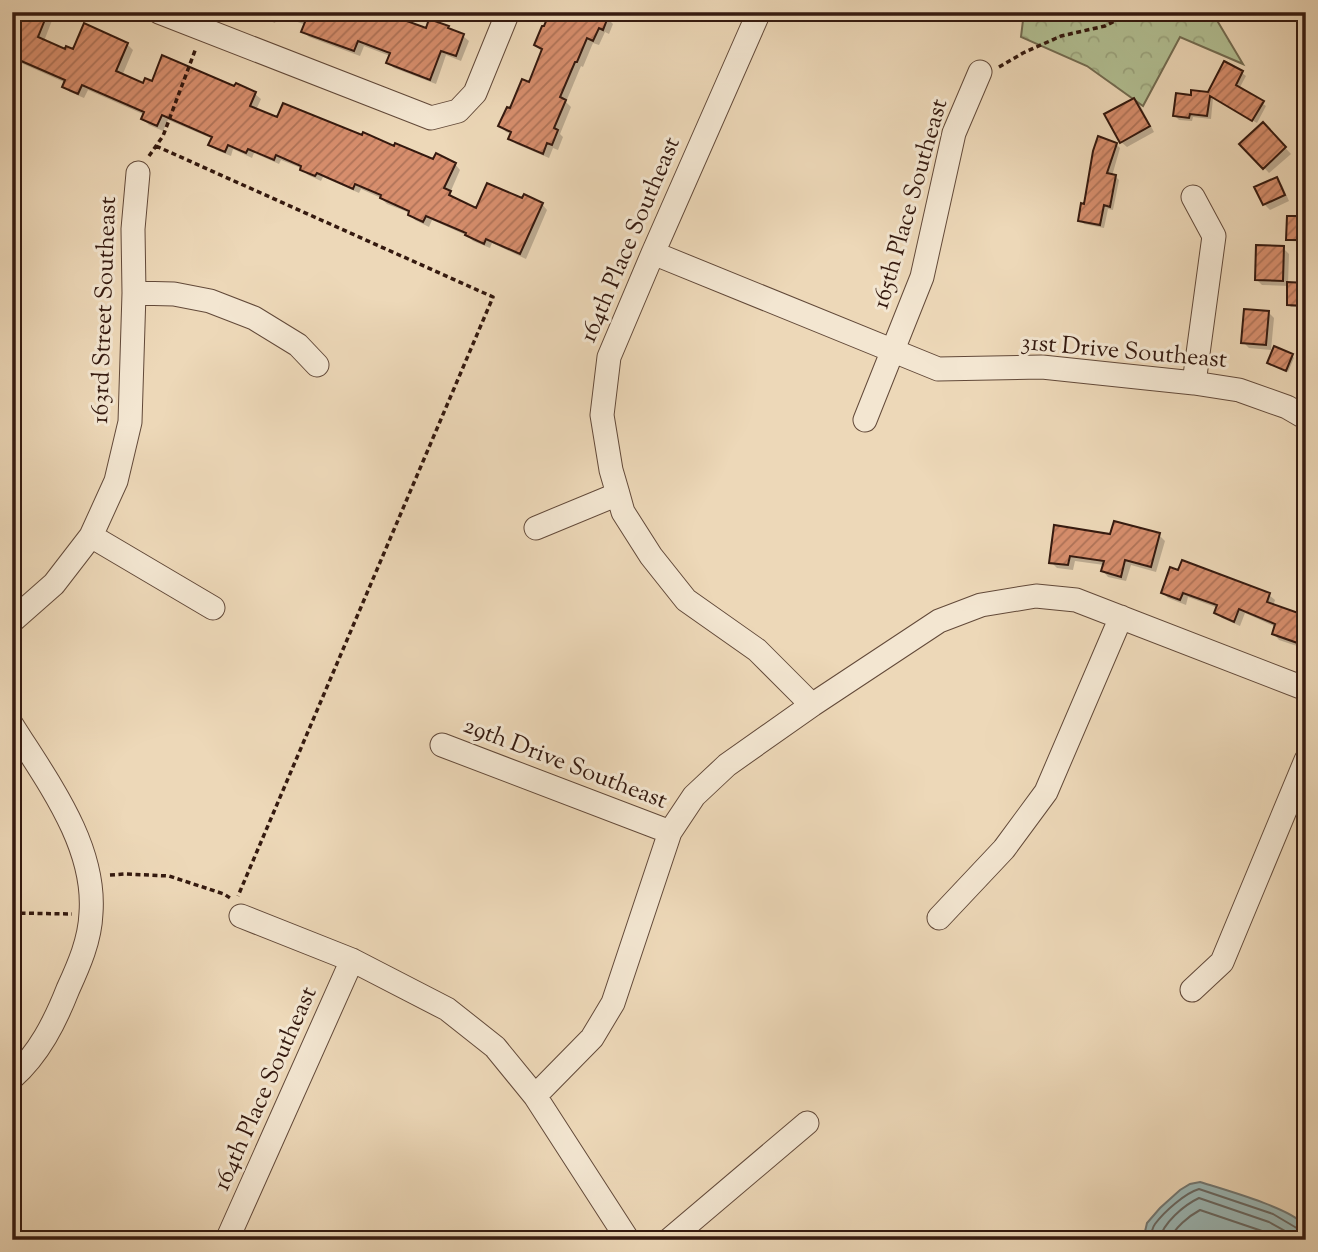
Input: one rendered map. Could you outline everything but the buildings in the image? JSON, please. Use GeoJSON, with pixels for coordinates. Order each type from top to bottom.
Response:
{"type":"FeatureCollection","features":[{"type":"Feature","properties":{"kind":"street"},"geometry":{"type":"LineString","coordinates":[[159,12],[431,117],[458,111],[475,93],[508,12]]}},
{"type":"Feature","properties":{"kind":"street","name":"164th Place Southeast"},"geometry":{"type":"LineString","coordinates":[[759,12],[609,357],[602,415],[611,470],[623,512],[651,556],[686,600],[757,650],[812,705]]}},
{"type":"Feature","properties":{"kind":"street","name":"165th Place Southeast"},"geometry":{"type":"LineString","coordinates":[[892,351],[922,277],[954,133],[980,72]]}},
{"type":"Feature","properties":{"kind":"street","name":"163rd Street Southeast"},"geometry":{"type":"LineString","coordinates":[[12,621],[54,584],[91,536],[116,481],[130,422],[133,229],[138,173]]}},
{"type":"Feature","properties":{"kind":"street"},"geometry":{"type":"LineString","coordinates":[[1193,197],[1214,236],[1194,383]]}},
{"type":"Feature","properties":{"kind":"street","name":"31st Drive Southeast"},"geometry":{"type":"LineString","coordinates":[[653,253],[938,369],[1042,367],[1194,383],[1239,390],[1287,407],[1306,418]]}},
{"type":"Feature","properties":{"kind":"street"},"geometry":{"type":"LineString","coordinates":[[134,293],[174,294],[221,305],[254,318],[298,345],[317,365]]}},
{"type":"Feature","properties":{"kind":"street"},"geometry":{"type":"LineString","coordinates":[[865,420],[892,351]]}},
{"type":"Feature","properties":{"kind":"street"},"geometry":{"type":"LineString","coordinates":[[536,528],[618,494]]}},
{"type":"Feature","properties":{"kind":"street"},"geometry":{"type":"LineString","coordinates":[[91,536],[213,608]]}},
{"type":"Feature","properties":{"kind":"street"},"geometry":{"type":"LineString","coordinates":[[535,1096],[592,1038],[613,1003],[670,832],[694,796],[727,765],[939,621],[981,605],[1036,596],[1076,600],[1306,689]]}},
{"type":"Feature","properties":{"kind":"street"},"geometry":{"type":"LineString","coordinates":[[939,918],[1004,849],[1046,792],[1121,617]]}},
{"type":"Feature","properties":{"kind":"street"},"geometry":{"type":"LineString","coordinates":[[12,725],[74,827],[90,878],[91,914],[82,956],[56,1019],[27,1065],[12,1079]]}},
{"type":"Feature","properties":{"kind":"street","name":"29th Drive Southeast"},"geometry":{"type":"LineString","coordinates":[[442,745],[670,832]]}},
{"type":"Feature","properties":{"kind":"street"},"geometry":{"type":"LineString","coordinates":[[1192,990],[1222,962],[1306,760]]}},
{"type":"Feature","properties":{"kind":"street"},"geometry":{"type":"LineString","coordinates":[[242,916],[352,960],[447,1009],[495,1046],[535,1096],[628,1240]]}},
{"type":"Feature","properties":{"kind":"street","name":"164th Place Southeast"},"geometry":{"type":"LineString","coordinates":[[227,1240],[352,960]]}},
{"type":"Feature","properties":{"kind":"street"},"geometry":{"type":"LineString","coordinates":[[669,1240],[807,1123]]}},
{"type":"Feature","properties":{"kind":"path"},"geometry":{"type":"LineString","coordinates":[[980,72],[992,71],[1061,36],[1105,26],[1132,12]]}},
{"type":"Feature","properties":{"kind":"path"},"geometry":{"type":"LineString","coordinates":[[138,173],[163,136],[203,29]]}},
{"type":"Feature","properties":{"kind":"path"},"geometry":{"type":"LineString","coordinates":[[90,878],[125,874],[169,876],[224,894],[235,902],[493,297],[156,146]]}},
{"type":"Feature","properties":{"kind":"path"},"geometry":{"type":"LineString","coordinates":[[12,913],[91,914]]}},
{"type":"Feature","properties":{"kind":"green space"},"geometry":{"type":"Polygon","coordinates":[[[1024,12],[1212,12],[1243,64],[1180,37],[1143,106],[1087,66],[1021,37],[1024,12]]]}},
{"type":"Feature","properties":{"kind":"water"},"geometry":{"type":"Polygon","coordinates":[[[1200,1182],[1255,1200],[1296,1218],[1304,1226],[1306,1240],[1143,1240],[1147,1223],[1160,1208],[1180,1190],[1200,1182]]]}}]}
